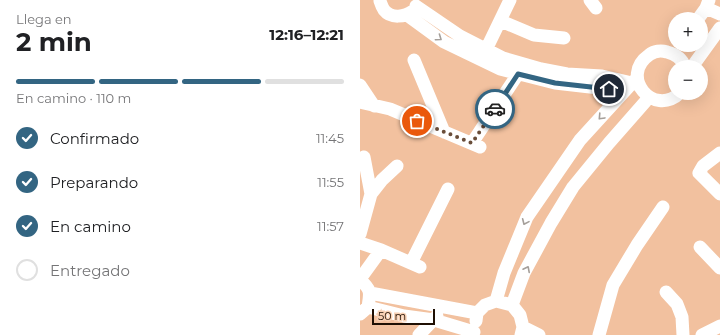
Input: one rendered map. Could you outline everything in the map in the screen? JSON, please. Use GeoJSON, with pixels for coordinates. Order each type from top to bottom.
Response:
{"type":"FeatureCollection","features":[{"type":"Feature","properties":{"kind":"street"},"geometry":{"type":"LineString","coordinates":[[380,0],[385,12],[396,17],[407,15],[413,11],[417,3],[484,55]]}},
{"type":"Feature","properties":{"kind":"street"},"geometry":{"type":"LineString","coordinates":[[484,55],[510,0]]}},
{"type":"Feature","properties":{"kind":"street"},"geometry":{"type":"LineString","coordinates":[[708,4],[720,14]]}},
{"type":"Feature","properties":{"kind":"street"},"geometry":{"type":"LineString","coordinates":[[407,15],[444,42],[484,55],[503,58],[521,69],[541,69],[566,79],[602,76],[631,84],[641,89],[649,97],[658,100],[668,100]]}},
{"type":"Feature","properties":{"kind":"street"},"geometry":{"type":"LineString","coordinates":[[501,21],[534,35],[564,38]]}},
{"type":"Feature","properties":{"kind":"street"},"geometry":{"type":"LineString","coordinates":[[697,60],[720,28]]}},
{"type":"Feature","properties":{"kind":"street"},"geometry":{"type":"LineString","coordinates":[[496,301],[504,272],[527,217],[580,140],[631,84],[644,58],[652,52],[668,50]]}},
{"type":"Feature","properties":{"kind":"street"},"geometry":{"type":"LineString","coordinates":[[414,60],[444,132]]}},
{"type":"Feature","properties":{"kind":"street"},"geometry":{"type":"LineString","coordinates":[[360,102],[390,109],[476,145],[521,69]]}},
{"type":"Feature","properties":{"kind":"street"},"geometry":{"type":"LineString","coordinates":[[360,85],[374,106]]}},
{"type":"Feature","properties":{"kind":"street"},"geometry":{"type":"LineString","coordinates":[[512,305],[524,273],[551,223],[573,187],[649,97]]}},
{"type":"Feature","properties":{"kind":"street"},"geometry":{"type":"LineString","coordinates":[[720,154],[703,166],[699,173],[720,194]]}},
{"type":"Feature","properties":{"kind":"street"},"geometry":{"type":"LineString","coordinates":[[364,157],[372,194]]}},
{"type":"Feature","properties":{"kind":"street"},"geometry":{"type":"LineString","coordinates":[[360,234],[372,194],[382,180],[397,166]]}},
{"type":"Feature","properties":{"kind":"street"},"geometry":{"type":"LineString","coordinates":[[360,243],[381,250],[415,265],[448,189]]}},
{"type":"Feature","properties":{"kind":"street"},"geometry":{"type":"LineString","coordinates":[[601,334],[613,285],[663,208]]}},
{"type":"Feature","properties":{"kind":"street"},"geometry":{"type":"LineString","coordinates":[[700,246],[720,268]]}},
{"type":"Feature","properties":{"kind":"street"},"geometry":{"type":"LineString","coordinates":[[381,250],[360,280],[366,285],[370,293],[364,310],[434,320],[475,333],[477,313],[485,305],[496,301],[512,305],[520,315],[522,331],[539,335]]}},
{"type":"Feature","properties":{"kind":"street"},"geometry":{"type":"LineString","coordinates":[[666,292],[677,304],[682,316],[683,335]]}},
{"type":"Feature","properties":{"kind":"street"},"geometry":{"type":"LineString","coordinates":[[370,293],[477,313]]}},
{"type":"Feature","properties":{"kind":"street"},"geometry":{"type":"LineString","coordinates":[[404,316],[407,300]]}},
{"type":"Feature","properties":{"kind":"street"},"geometry":{"type":"LineString","coordinates":[[419,335],[445,307]]}},
{"type":"Feature","properties":{"kind":"street"},"geometry":{"type":"LineString","coordinates":[[702,335],[720,326]]}},
{"type":"Feature","properties":{"kind":"way so far"},"geometry":{"type":"LineString","coordinates":[[417,121],[472,143],[495,109]]}},
{"type":"Feature","properties":{"kind":"route"},"geometry":{"type":"LineString","coordinates":[[495,109],[518,74],[566,85],[609,89]]}}]}
